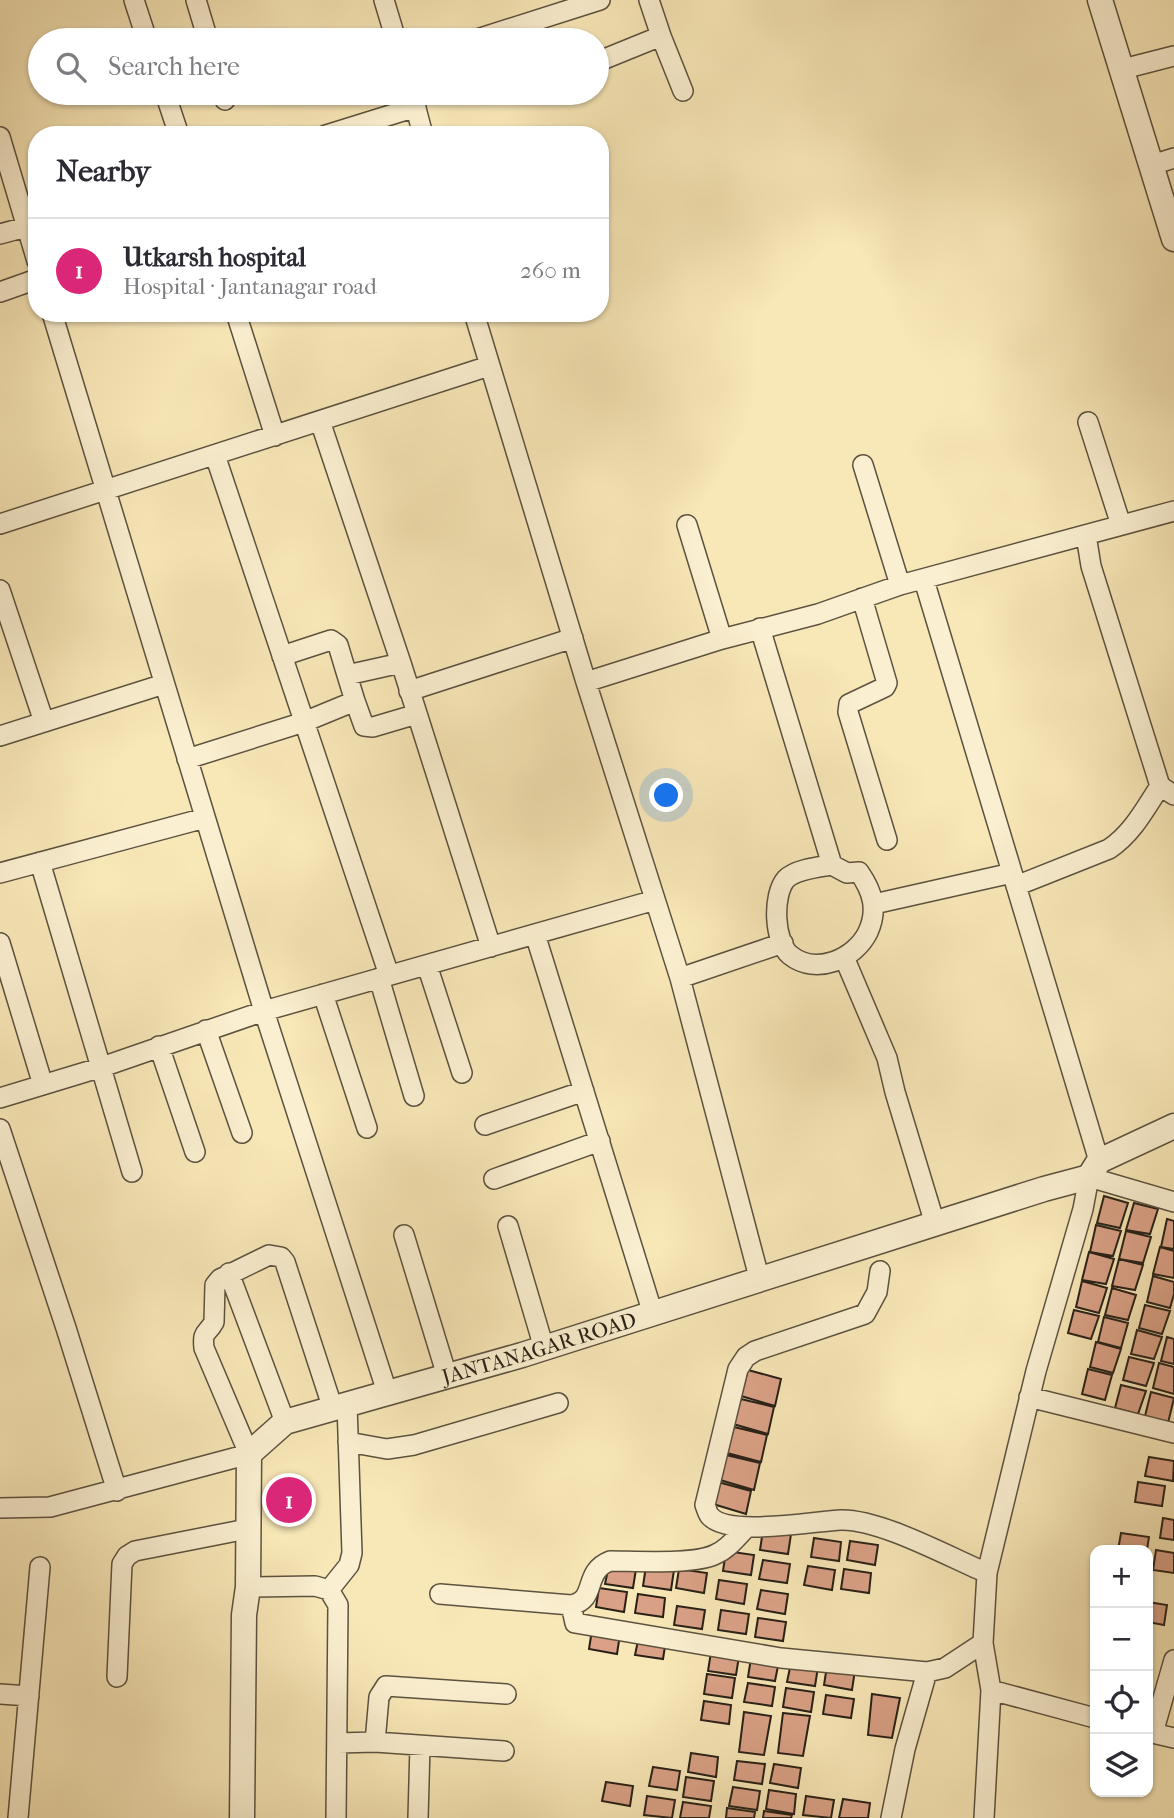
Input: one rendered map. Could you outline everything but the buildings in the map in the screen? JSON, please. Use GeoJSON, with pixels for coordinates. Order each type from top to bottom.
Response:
{"type":"FeatureCollection","features":[{"type":"Feature","properties":{"kind":"street"},"geometry":{"type":"LineString","coordinates":[[134,0],[143,28]]}},
{"type":"Feature","properties":{"kind":"street"},"geometry":{"type":"LineString","coordinates":[[196,0],[204,28]]}},
{"type":"Feature","properties":{"kind":"street"},"geometry":{"type":"LineString","coordinates":[[384,0],[392,28]]}},
{"type":"Feature","properties":{"kind":"street"},"geometry":{"type":"LineString","coordinates":[[521,28],[600,0]]}},
{"type":"Feature","properties":{"kind":"street"},"geometry":{"type":"LineString","coordinates":[[649,0],[683,91]]}},
{"type":"Feature","properties":{"kind":"street"},"geometry":{"type":"LineString","coordinates":[[1100,0],[1123,69],[1163,162],[1174,239]]}},
{"type":"Feature","properties":{"kind":"street"},"geometry":{"type":"LineString","coordinates":[[609,57],[661,36]]}},
{"type":"Feature","properties":{"kind":"street"},"geometry":{"type":"LineString","coordinates":[[1123,69],[1174,55]]}},
{"type":"Feature","properties":{"kind":"street"},"geometry":{"type":"LineString","coordinates":[[168,105],[175,126]]}},
{"type":"Feature","properties":{"kind":"street"},"geometry":{"type":"LineString","coordinates":[[349,126],[401,105]]}},
{"type":"Feature","properties":{"kind":"street"},"geometry":{"type":"LineString","coordinates":[[415,105],[421,126]]}},
{"type":"Feature","properties":{"kind":"street"},"geometry":{"type":"LineString","coordinates":[[0,137],[28,215]]}},
{"type":"Feature","properties":{"kind":"street"},"geometry":{"type":"LineString","coordinates":[[0,234],[28,227]]}},
{"type":"Feature","properties":{"kind":"street"},"geometry":{"type":"LineString","coordinates":[[0,292],[28,282]]}},
{"type":"Feature","properties":{"kind":"street"},"geometry":{"type":"LineString","coordinates":[[55,322],[264,1011],[387,1392]]}},
{"type":"Feature","properties":{"kind":"street"},"geometry":{"type":"LineString","coordinates":[[239,322],[275,436]]}},
{"type":"Feature","properties":{"kind":"street"},"geometry":{"type":"LineString","coordinates":[[477,322],[680,978],[760,1281]]}},
{"type":"Feature","properties":{"kind":"street"},"geometry":{"type":"LineString","coordinates":[[0,524],[489,366]]}},
{"type":"Feature","properties":{"kind":"street"},"geometry":{"type":"LineString","coordinates":[[320,421],[401,663],[491,947]]}},
{"type":"Feature","properties":{"kind":"street"},"geometry":{"type":"LineString","coordinates":[[1088,422],[1121,525]]}},
{"type":"Feature","properties":{"kind":"street"},"geometry":{"type":"LineString","coordinates":[[215,455],[304,722],[384,977],[414,1096]]}},
{"type":"Feature","properties":{"kind":"street"},"geometry":{"type":"LineString","coordinates":[[863,465],[900,585]]}},
{"type":"Feature","properties":{"kind":"street"},"geometry":{"type":"LineString","coordinates":[[586,682],[722,639],[818,614],[900,585],[1174,511]]}},
{"type":"Feature","properties":{"kind":"street"},"geometry":{"type":"LineString","coordinates":[[687,525],[722,639]]}},
{"type":"Feature","properties":{"kind":"street"},"geometry":{"type":"LineString","coordinates":[[874,904],[1014,880],[1109,849],[1120,842],[1167,790],[1091,566],[1086,535]]}},
{"type":"Feature","properties":{"kind":"street"},"geometry":{"type":"LineString","coordinates":[[923,580],[1014,880],[1094,1169],[1029,1397],[988,1573],[983,1643],[991,1690],[984,1818]]}},
{"type":"Feature","properties":{"kind":"street"},"geometry":{"type":"LineString","coordinates":[[0,590],[44,722]]}},
{"type":"Feature","properties":{"kind":"street"},"geometry":{"type":"LineString","coordinates":[[862,598],[887,683],[849,704],[848,712],[887,840]]}},
{"type":"Feature","properties":{"kind":"street"},"geometry":{"type":"LineString","coordinates":[[760,628],[832,865]]}},
{"type":"Feature","properties":{"kind":"street"},"geometry":{"type":"LineString","coordinates":[[409,691],[573,638]]}},
{"type":"Feature","properties":{"kind":"street"},"geometry":{"type":"LineString","coordinates":[[282,656],[331,640],[338,645],[364,726],[373,727],[417,713]]}},
{"type":"Feature","properties":{"kind":"street"},"geometry":{"type":"LineString","coordinates":[[347,675],[401,663]]}},
{"type":"Feature","properties":{"kind":"street"},"geometry":{"type":"LineString","coordinates":[[0,736],[164,684]]}},
{"type":"Feature","properties":{"kind":"street"},"geometry":{"type":"LineString","coordinates":[[187,759],[304,722],[355,701]]}},
{"type":"Feature","properties":{"kind":"street"},"geometry":{"type":"LineString","coordinates":[[0,873],[205,818]]}},
{"type":"Feature","properties":{"kind":"street"},"geometry":{"type":"LineString","coordinates":[[40,862],[132,1172]]}},
{"type":"Feature","properties":{"kind":"street"},"geometry":{"type":"LineString","coordinates":[[832,865],[846,873],[859,872],[871,891],[874,904],[873,920],[867,935],[857,949],[844,957],[833,963],[810,963],[797,960],[787,953],[776,916],[779,890],[788,877],[813,868],[832,865]]}},
{"type":"Feature","properties":{"kind":"street"},"geometry":{"type":"LineString","coordinates":[[0,1098],[102,1067],[264,1011],[655,900]]}},
{"type":"Feature","properties":{"kind":"street"},"geometry":{"type":"LineString","coordinates":[[535,934],[653,1314]]}},
{"type":"Feature","properties":{"kind":"street"},"geometry":{"type":"LineString","coordinates":[[0,943],[43,1085]]}},
{"type":"Feature","properties":{"kind":"street"},"geometry":{"type":"LineString","coordinates":[[680,978],[783,943]]}},
{"type":"Feature","properties":{"kind":"street"},"geometry":{"type":"LineString","coordinates":[[844,957],[887,1058],[935,1224]]}},
{"type":"Feature","properties":{"kind":"street"},"geometry":{"type":"LineString","coordinates":[[427,965],[462,1073]]}},
{"type":"Feature","properties":{"kind":"street"},"geometry":{"type":"LineString","coordinates":[[323,994],[367,1128]]}},
{"type":"Feature","properties":{"kind":"street"},"geometry":{"type":"LineString","coordinates":[[206,1030],[242,1133]]}},
{"type":"Feature","properties":{"kind":"street"},"geometry":{"type":"LineString","coordinates":[[159,1046],[195,1152]]}},
{"type":"Feature","properties":{"kind":"street"},"geometry":{"type":"LineString","coordinates":[[485,1125],[584,1091]]}},
{"type":"Feature","properties":{"kind":"street","name":"JANTANAGAR ROAD"},"geometry":{"type":"LineString","coordinates":[[249,1454],[285,1422],[544,1348],[935,1224],[1094,1169],[1174,1126]]}},
{"type":"Feature","properties":{"kind":"street"},"geometry":{"type":"LineString","coordinates":[[0,1129],[117,1491]]}},
{"type":"Feature","properties":{"kind":"street"},"geometry":{"type":"LineString","coordinates":[[494,1179],[600,1141]]}},
{"type":"Feature","properties":{"kind":"street"},"geometry":{"type":"LineString","coordinates":[[1094,1169],[1174,1202]]}},
{"type":"Feature","properties":{"kind":"street"},"geometry":{"type":"LineString","coordinates":[[508,1226],[544,1348]]}},
{"type":"Feature","properties":{"kind":"street"},"geometry":{"type":"LineString","coordinates":[[404,1235],[447,1376]]}},
{"type":"Feature","properties":{"kind":"street"},"geometry":{"type":"LineString","coordinates":[[242,1818],[249,1454],[204,1348],[204,1332],[214,1322],[215,1285],[229,1273],[269,1255],[281,1257],[285,1262],[340,1407],[348,1442],[352,1553],[348,1565],[329,1590]]}},
{"type":"Feature","properties":{"kind":"street"},"geometry":{"type":"LineString","coordinates":[[880,1271],[877,1292],[865,1314],[755,1351],[746,1357],[738,1369],[705,1505],[708,1515],[714,1520],[746,1528],[843,1520],[868,1522],[988,1573]]}},
{"type":"Feature","properties":{"kind":"street"},"geometry":{"type":"LineString","coordinates":[[229,1273],[285,1422]]}},
{"type":"Feature","properties":{"kind":"street"},"geometry":{"type":"LineString","coordinates":[[1029,1397],[1174,1433]]}},
{"type":"Feature","properties":{"kind":"street"},"geometry":{"type":"LineString","coordinates":[[348,1442],[387,1449],[414,1445],[558,1403]]}},
{"type":"Feature","properties":{"kind":"street"},"geometry":{"type":"LineString","coordinates":[[0,1508],[50,1507],[249,1454]]}},
{"type":"Feature","properties":{"kind":"street"},"geometry":{"type":"LineString","coordinates":[[440,1594],[580,1604],[586,1598],[594,1572],[601,1565],[610,1561],[697,1559],[713,1556],[746,1528]]}},
{"type":"Feature","properties":{"kind":"street"},"geometry":{"type":"LineString","coordinates":[[117,1677],[122,1564],[127,1556],[135,1551],[247,1529]]}},
{"type":"Feature","properties":{"kind":"street"},"geometry":{"type":"LineString","coordinates":[[18,1818],[40,1567]]}},
{"type":"Feature","properties":{"kind":"street"},"geometry":{"type":"LineString","coordinates":[[248,1587],[315,1586],[329,1590],[338,1605],[336,1818]]}},
{"type":"Feature","properties":{"kind":"street"},"geometry":{"type":"LineString","coordinates":[[571,1605],[575,1623],[781,1658],[927,1672],[945,1668],[983,1643]]}},
{"type":"Feature","properties":{"kind":"street"},"geometry":{"type":"LineString","coordinates":[[1153,1726],[1174,1660]]}},
{"type":"Feature","properties":{"kind":"street"},"geometry":{"type":"LineString","coordinates":[[891,1818],[905,1749],[927,1672]]}},
{"type":"Feature","properties":{"kind":"street"},"geometry":{"type":"LineString","coordinates":[[375,1742],[379,1697],[386,1686],[506,1694]]}},
{"type":"Feature","properties":{"kind":"street"},"geometry":{"type":"LineString","coordinates":[[991,1690],[1090,1717]]}},
{"type":"Feature","properties":{"kind":"street"},"geometry":{"type":"LineString","coordinates":[[0,1694],[29,1696]]}},
{"type":"Feature","properties":{"kind":"street"},"geometry":{"type":"LineString","coordinates":[[1153,1733],[1174,1738]]}},
{"type":"Feature","properties":{"kind":"street"},"geometry":{"type":"LineString","coordinates":[[338,1744],[375,1742],[504,1751]]}},
{"type":"Feature","properties":{"kind":"street"},"geometry":{"type":"LineString","coordinates":[[418,1818],[420,1746]]}},
{"type":"Feature","properties":{"kind":"place","name":"Utkarsh hospital"},"geometry":{"type":"Point","coordinates":[289,1500]}}]}
